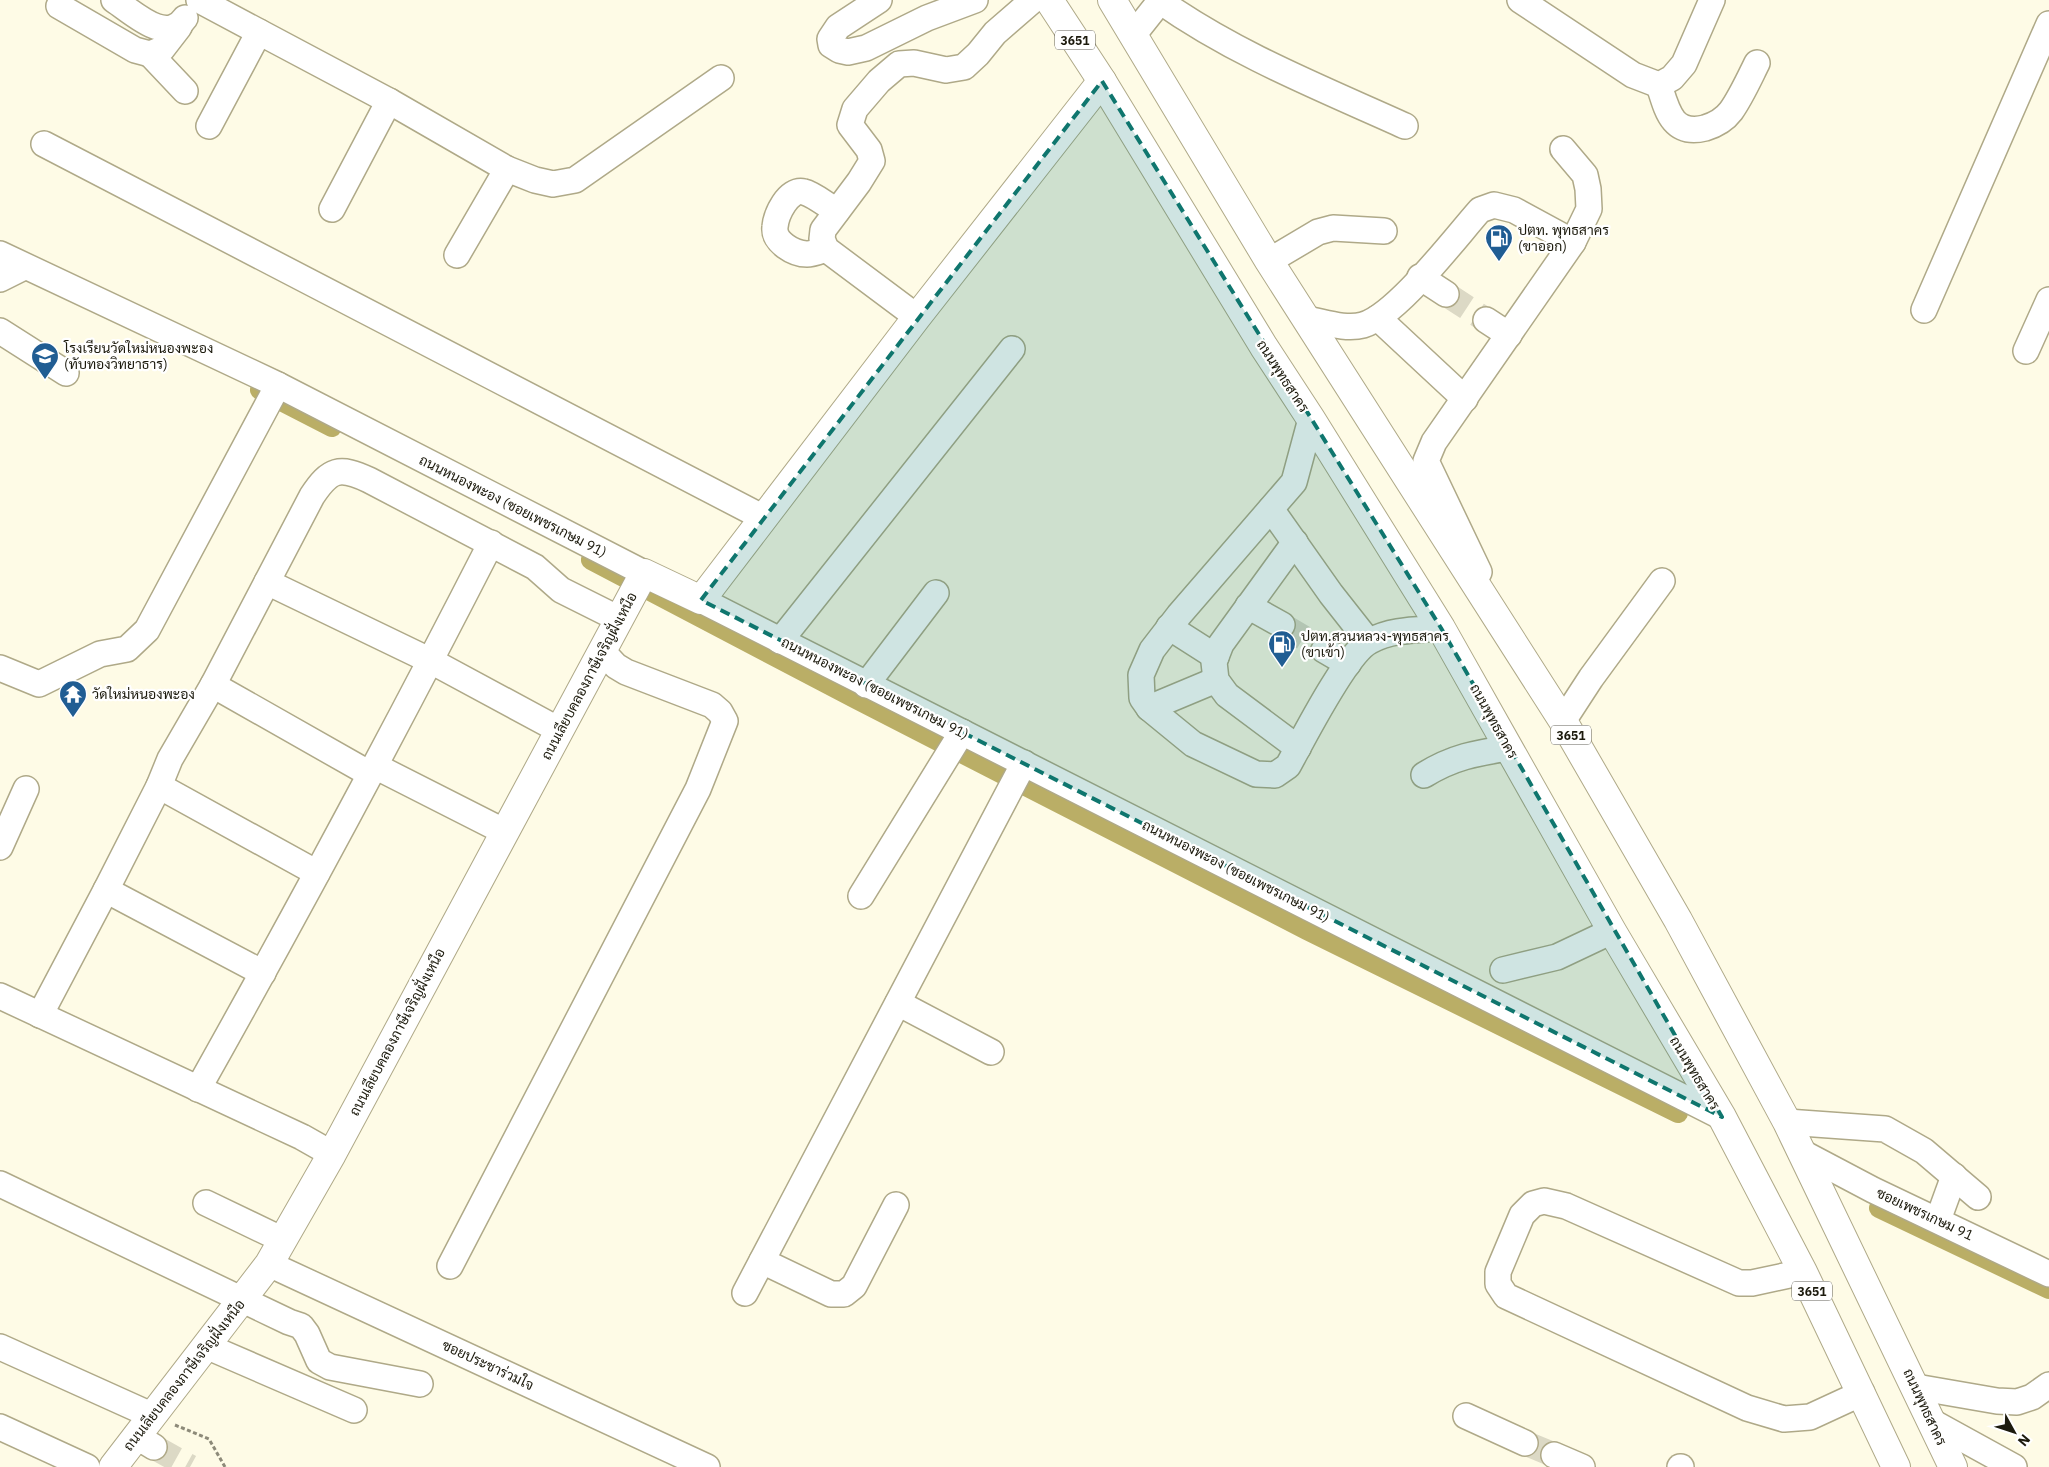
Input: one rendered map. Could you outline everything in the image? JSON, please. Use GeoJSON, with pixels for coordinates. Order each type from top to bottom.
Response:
{"type":"FeatureCollection","features":[{"type":"Feature","properties":{"kind":"main road","name":"ถนนพุทธสาคร"},"geometry":{"type":"LineString","coordinates":[[1048,0],[1102,80],[1264,347],[1311,418],[1441,628],[1612,931],[1722,1118],[1803,1272],[1896,1467]]}},
{"type":"Feature","properties":{"kind":"main road","name":"ถนนพุทธสาคร"},"geometry":{"type":"LineString","coordinates":[[1112,0],[1269,261],[1563,721],[1678,920],[1787,1122],[1934,1423],[1953,1467]]}},
{"type":"Feature","properties":{"kind":"main road"},"geometry":{"type":"LineString","coordinates":[[701,600],[1102,80]]}},
{"type":"Feature","properties":{"kind":"main road","name":"ถนนหนองพะอง (ซอยเพชรเกษม 91)"},"geometry":{"type":"LineString","coordinates":[[644,574],[701,600]]}},
{"type":"Feature","properties":{"kind":"main road","name":"ถนนเลียบคลองภาษีเจริญฝั่งเหนือ"},"geometry":{"type":"LineString","coordinates":[[113,1467],[147,1433],[206,1346],[269,1264],[332,1154],[644,574]]}},
{"type":"Feature","properties":{"kind":"street"},"geometry":{"type":"LineString","coordinates":[[114,0],[154,26],[167,31],[180,27]]}},
{"type":"Feature","properties":{"kind":"street"},"geometry":{"type":"LineString","coordinates":[[150,54],[162,49],[199,0],[389,101],[507,169],[553,184],[575,180],[721,78]]}},
{"type":"Feature","properties":{"kind":"street"},"geometry":{"type":"LineString","coordinates":[[879,0],[838,27],[830,39],[831,45],[839,50],[848,52],[866,48],[927,18],[975,0]]}},
{"type":"Feature","properties":{"kind":"street"},"geometry":{"type":"LineString","coordinates":[[917,318],[826,249],[822,239],[823,230],[860,182],[872,160],[869,150],[850,125],[855,109],[879,81],[899,64],[914,62],[946,70],[964,67],[1033,0]]}},
{"type":"Feature","properties":{"kind":"street"},"geometry":{"type":"LineString","coordinates":[[1520,0],[1633,75],[1659,85],[1672,78],[1684,64],[1712,0]]}},
{"type":"Feature","properties":{"kind":"street"},"geometry":{"type":"LineString","coordinates":[[1134,34],[1160,1],[1217,39],[1405,126]]}},
{"type":"Feature","properties":{"kind":"street"},"geometry":{"type":"LineString","coordinates":[[59,6],[135,50],[150,54],[185,91]]}},
{"type":"Feature","properties":{"kind":"street"},"geometry":{"type":"LineString","coordinates":[[1924,310],[2049,24]]}},
{"type":"Feature","properties":{"kind":"street"},"geometry":{"type":"LineString","coordinates":[[209,126],[259,32]]}},
{"type":"Feature","properties":{"kind":"street"},"geometry":{"type":"LineString","coordinates":[[1659,85],[1669,116],[1682,127],[1694,130],[1714,125],[1730,112],[1757,63]]}},
{"type":"Feature","properties":{"kind":"street"},"geometry":{"type":"LineString","coordinates":[[332,209],[389,101]]}},
{"type":"Feature","properties":{"kind":"street"},"geometry":{"type":"LineString","coordinates":[[44,144],[764,518]]}},
{"type":"Feature","properties":{"kind":"street"},"geometry":{"type":"LineString","coordinates":[[1517,651],[1426,461],[1434,442],[1573,242],[1589,209],[1585,175],[1563,149]]}},
{"type":"Feature","properties":{"kind":"street"},"geometry":{"type":"LineString","coordinates":[[457,256],[507,169]]}},
{"type":"Feature","properties":{"kind":"street"},"geometry":{"type":"LineString","coordinates":[[826,249],[808,254],[799,253],[777,238],[774,228],[780,210],[796,192],[804,192],[838,211]]}},
{"type":"Feature","properties":{"kind":"street"},"geometry":{"type":"LineString","coordinates":[[1307,319],[1350,326],[1364,325],[1378,318],[1400,300],[1480,210],[1494,205],[1514,210],[1573,242]]}},
{"type":"Feature","properties":{"kind":"street"},"geometry":{"type":"LineString","coordinates":[[1269,261],[1318,232],[1333,228],[1384,231]]}},
{"type":"Feature","properties":{"kind":"street","name":"ถนนหนองพะอง (ซอยเพชรเกษม 91)"},"geometry":{"type":"LineString","coordinates":[[0,254],[278,385],[644,574]]}},
{"type":"Feature","properties":{"kind":"street"},"geometry":{"type":"LineString","coordinates":[[0,279],[24,266]]}},
{"type":"Feature","properties":{"kind":"street"},"geometry":{"type":"LineString","coordinates":[[1420,277],[1446,294]]}},
{"type":"Feature","properties":{"kind":"street"},"geometry":{"type":"LineString","coordinates":[[2026,351],[2049,300]]}},
{"type":"Feature","properties":{"kind":"street"},"geometry":{"type":"LineString","coordinates":[[1378,318],[1464,399]]}},
{"type":"Feature","properties":{"kind":"street"},"geometry":{"type":"LineString","coordinates":[[1486,320],[1509,335]]}},
{"type":"Feature","properties":{"kind":"street"},"geometry":{"type":"LineString","coordinates":[[0,331],[66,373]]}},
{"type":"Feature","properties":{"kind":"street"},"geometry":{"type":"LineString","coordinates":[[780,641],[1012,349]]}},
{"type":"Feature","properties":{"kind":"street"},"geometry":{"type":"LineString","coordinates":[[0,668],[39,684],[100,654],[127,649],[148,630],[278,385]]}},
{"type":"Feature","properties":{"kind":"street"},"geometry":{"type":"LineString","coordinates":[[1311,418],[1294,482],[1169,627],[1152,650],[1141,675],[1142,698],[1149,708],[1193,744],[1256,774],[1275,775],[1288,766],[1348,664],[1368,641],[1393,632],[1441,628]]}},
{"type":"Feature","properties":{"kind":"street"},"geometry":{"type":"LineString","coordinates":[[40,1015],[159,786],[170,759],[312,496],[324,478],[338,472],[351,472],[369,480],[535,567],[561,590],[620,619]]}},
{"type":"Feature","properties":{"kind":"street"},"geometry":{"type":"LineString","coordinates":[[1270,509],[1368,641]]}},
{"type":"Feature","properties":{"kind":"street"},"geometry":{"type":"LineString","coordinates":[[1149,708],[1216,668],[1221,644],[1294,542]]}},
{"type":"Feature","properties":{"kind":"street"},"geometry":{"type":"LineString","coordinates":[[198,1088],[317,874],[491,544]]}},
{"type":"Feature","properties":{"kind":"street"},"geometry":{"type":"LineString","coordinates":[[1563,721],[1591,678],[1662,581]]}},
{"type":"Feature","properties":{"kind":"street"},"geometry":{"type":"LineString","coordinates":[[267,582],[431,661],[560,730]]}},
{"type":"Feature","properties":{"kind":"street"},"geometry":{"type":"LineString","coordinates":[[866,685],[936,593]]}},
{"type":"Feature","properties":{"kind":"street","name":"ถนนหนองพะอง (ซอยเพชรเกษม 91)"},"geometry":{"type":"LineString","coordinates":[[701,600],[1722,1118]]}},
{"type":"Feature","properties":{"kind":"street"},"geometry":{"type":"LineString","coordinates":[[1248,606],[1282,625]]}},
{"type":"Feature","properties":{"kind":"street"},"geometry":{"type":"LineString","coordinates":[[1169,627],[1216,668],[1227,695],[1298,748]]}},
{"type":"Feature","properties":{"kind":"street"},"geometry":{"type":"LineString","coordinates":[[1324,650],[1348,664]]}},
{"type":"Feature","properties":{"kind":"street"},"geometry":{"type":"LineString","coordinates":[[450,1266],[698,789],[725,721],[720,712],[712,705],[626,672],[616,666],[602,651]]}},
{"type":"Feature","properties":{"kind":"street"},"geometry":{"type":"LineString","coordinates":[[212,684],[373,770],[505,832]]}},
{"type":"Feature","properties":{"kind":"street"},"geometry":{"type":"LineString","coordinates":[[861,896],[962,732]]}},
{"type":"Feature","properties":{"kind":"street"},"geometry":{"type":"LineString","coordinates":[[1424,775],[1458,758],[1474,753],[1509,748]]}},
{"type":"Feature","properties":{"kind":"street"},"geometry":{"type":"LineString","coordinates":[[746,1293],[1024,763]]}},
{"type":"Feature","properties":{"kind":"street"},"geometry":{"type":"LineString","coordinates":[[159,786],[317,874]]}},
{"type":"Feature","properties":{"kind":"street"},"geometry":{"type":"LineString","coordinates":[[0,847],[26,789]]}},
{"type":"Feature","properties":{"kind":"street"},"geometry":{"type":"LineString","coordinates":[[106,890],[263,973]]}},
{"type":"Feature","properties":{"kind":"street"},"geometry":{"type":"LineString","coordinates":[[1504,970],[1557,957],[1612,931]]}},
{"type":"Feature","properties":{"kind":"street"},"geometry":{"type":"LineString","coordinates":[[0,996],[302,1137],[332,1154]]}},
{"type":"Feature","properties":{"kind":"street"},"geometry":{"type":"LineString","coordinates":[[898,1003],[991,1052]]}},
{"type":"Feature","properties":{"kind":"street"},"geometry":{"type":"LineString","coordinates":[[1787,1122],[1885,1129],[1924,1152],[1978,1197]]}},
{"type":"Feature","properties":{"kind":"street","name":"ซอยเพชรเกษม 91"},"geometry":{"type":"LineString","coordinates":[[1801,1152],[1873,1190],[2049,1274]]}},
{"type":"Feature","properties":{"kind":"street"},"geometry":{"type":"LineString","coordinates":[[1938,1220],[1954,1176]]}},
{"type":"Feature","properties":{"kind":"street"},"geometry":{"type":"LineString","coordinates":[[0,1184],[289,1322],[301,1326],[307,1334],[319,1361],[330,1367],[420,1384]]}},
{"type":"Feature","properties":{"kind":"street"},"geometry":{"type":"LineString","coordinates":[[1803,1272],[1752,1283],[1739,1283],[1566,1206],[1544,1200],[1533,1204],[1522,1215],[1498,1272],[1498,1284],[1506,1296],[1747,1408],[1784,1419],[1810,1417],[1862,1393]]}},
{"type":"Feature","properties":{"kind":"street"},"geometry":{"type":"LineString","coordinates":[[206,1203],[283,1240]]}},
{"type":"Feature","properties":{"kind":"street"},"geometry":{"type":"LineString","coordinates":[[762,1261],[831,1294],[844,1294],[854,1286],[896,1205]]}},
{"type":"Feature","properties":{"kind":"street","name":"ซอยประชาร่วมใจ"},"geometry":{"type":"LineString","coordinates":[[269,1264],[707,1467]]}},
{"type":"Feature","properties":{"kind":"street"},"geometry":{"type":"LineString","coordinates":[[206,1346],[354,1410]]}},
{"type":"Feature","properties":{"kind":"street"},"geometry":{"type":"LineString","coordinates":[[0,1347],[147,1433]]}},
{"type":"Feature","properties":{"kind":"street"},"geometry":{"type":"LineString","coordinates":[[1916,1388],[1997,1401],[2017,1402],[2032,1397],[2049,1385]]}},
{"type":"Feature","properties":{"kind":"street"},"geometry":{"type":"LineString","coordinates":[[1466,1416],[1525,1442]]}},
{"type":"Feature","properties":{"kind":"street"},"geometry":{"type":"LineString","coordinates":[[1934,1423],[2012,1466]]}},
{"type":"Feature","properties":{"kind":"street"},"geometry":{"type":"LineString","coordinates":[[0,1427],[88,1467]]}},
{"type":"Feature","properties":{"kind":"street"},"geometry":{"type":"LineString","coordinates":[[1554,1455],[1582,1467]]}},
{"type":"Feature","properties":{"kind":"path"},"geometry":{"type":"LineString","coordinates":[[147,1433],[209,1439],[225,1467]]}},
{"type":"Feature","properties":{"kind":"highlighted area"},"geometry":{"type":"Polygon","coordinates":[[[1102,81],[1441,628],[1722,1117],[701,600],[1102,81]]]}},
{"type":"Feature","properties":{"kind":"waterway"},"geometry":{"type":"LineString","coordinates":[[260,390],[332,427]]}},
{"type":"Feature","properties":{"kind":"waterway"},"geometry":{"type":"LineString","coordinates":[[591,560],[856,699],[1307,930],[1678,1113]]}},
{"type":"Feature","properties":{"kind":"waterway"},"geometry":{"type":"LineString","coordinates":[[1879,1208],[2049,1289]]}},
{"type":"Feature","properties":{"kind":"tunnel"},"geometry":{"type":"LineString","coordinates":[[1446,294],[1486,320]]}},
{"type":"Feature","properties":{"kind":"tunnel"},"geometry":{"type":"LineString","coordinates":[[1282,625],[1324,650]]}},
{"type":"Feature","properties":{"kind":"tunnel"},"geometry":{"type":"LineString","coordinates":[[1525,1443],[1554,1455]]}},
{"type":"Feature","properties":{"kind":"tunnel"},"geometry":{"type":"LineString","coordinates":[[154,1447],[190,1467]]}},
{"type":"Feature","properties":{"kind":"place","name":"ปตท. พุทธสาคร (ขาออก)"},"geometry":{"type":"Point","coordinates":[1499,262]}},
{"type":"Feature","properties":{"kind":"place","name":"โรงเรียนวัดใหม่หนองพะอง (ทับทองวิทยาธาร)"},"geometry":{"type":"Point","coordinates":[45,380]}},
{"type":"Feature","properties":{"kind":"place","name":"ปตท.สวนหลวง-พุทธสาคร (ขาเข้า)"},"geometry":{"type":"Point","coordinates":[1282,668]}},
{"type":"Feature","properties":{"kind":"place","name":"วัดใหม่หนองพะอง"},"geometry":{"type":"Point","coordinates":[73,718]}}]}
